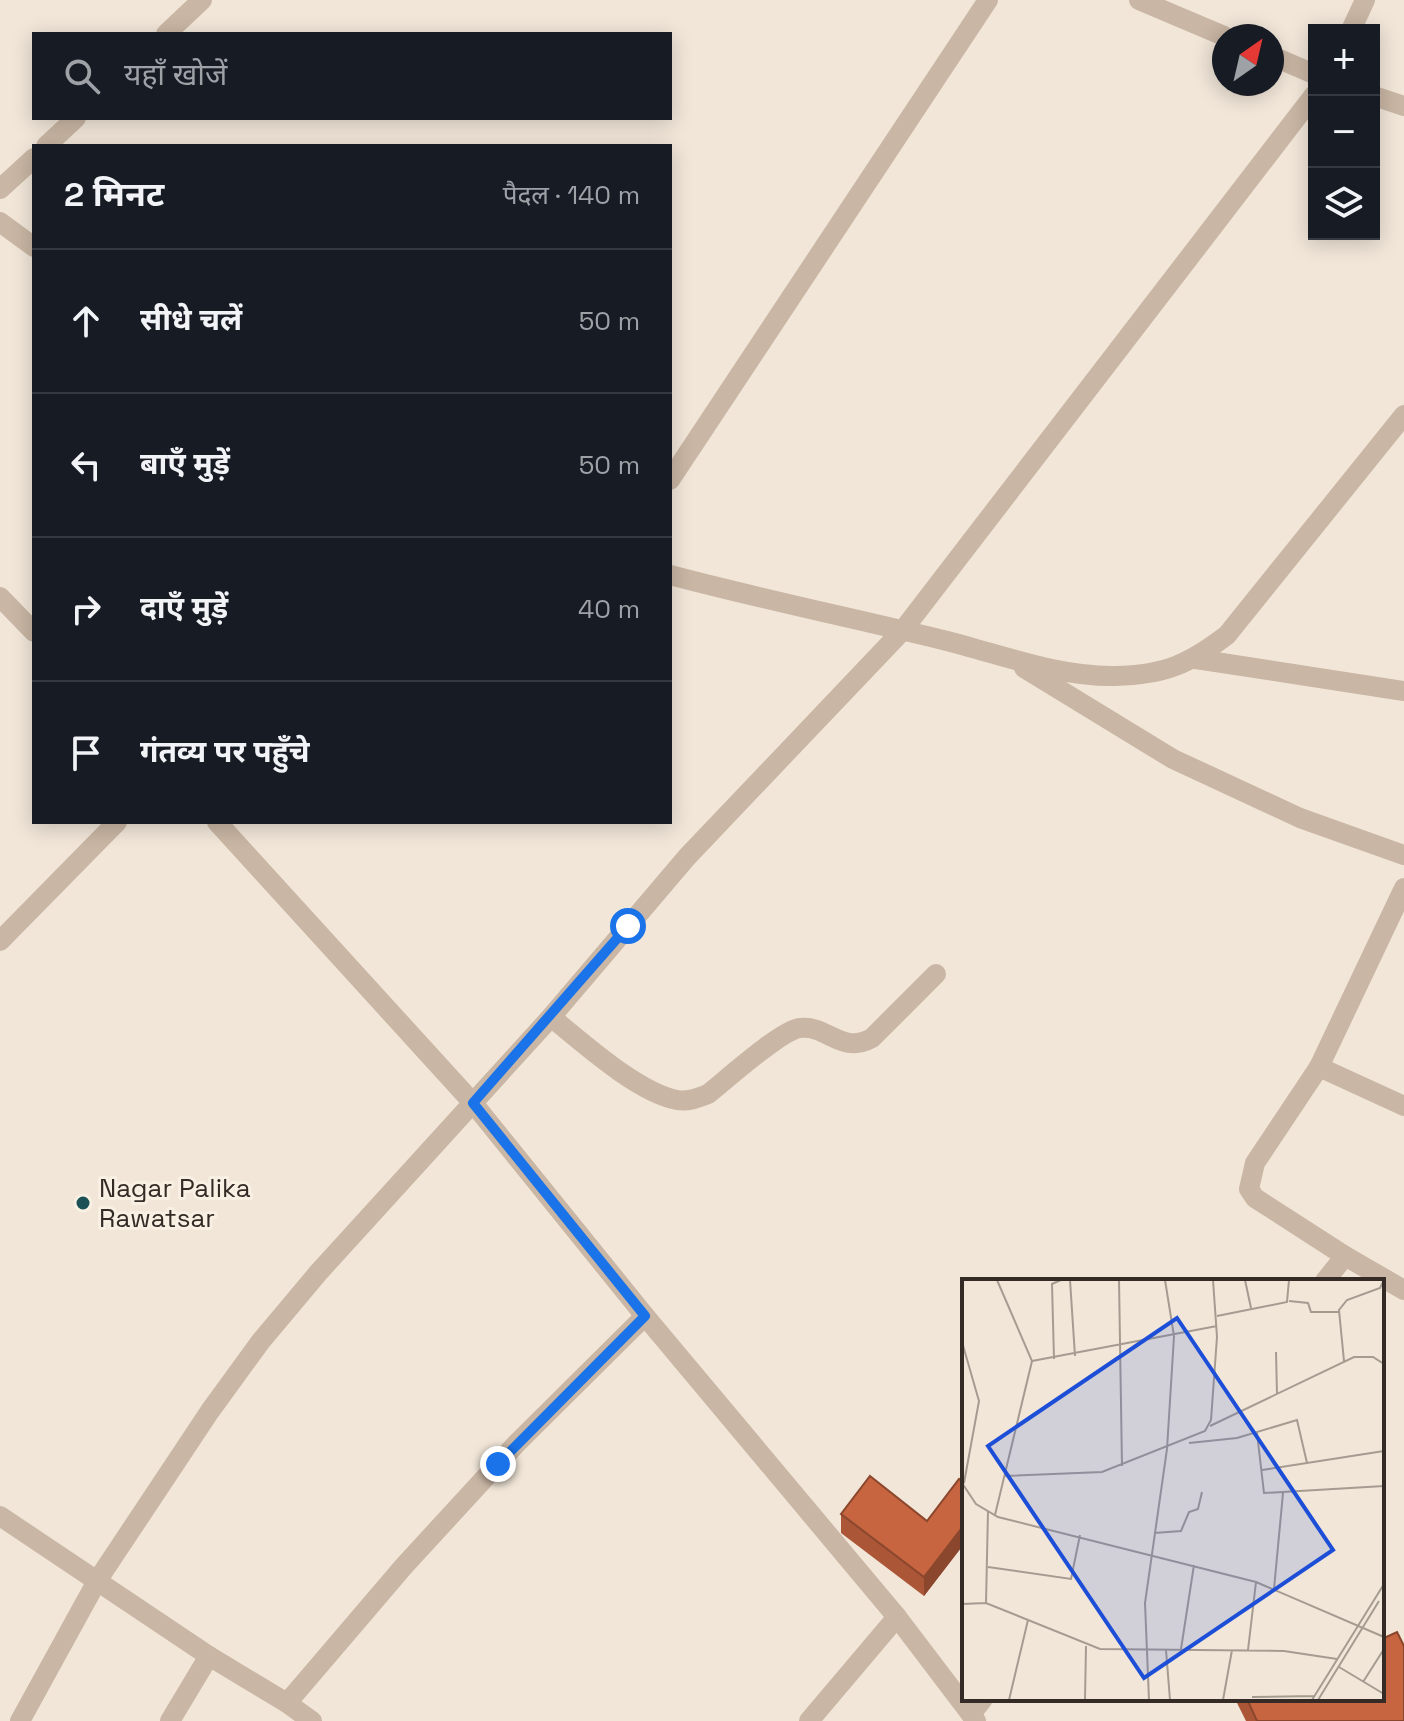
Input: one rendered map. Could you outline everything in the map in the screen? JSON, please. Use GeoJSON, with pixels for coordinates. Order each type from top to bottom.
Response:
{"type":"FeatureCollection","features":[{"type":"Feature","properties":{"kind":"street"},"geometry":{"type":"LineString","coordinates":[[168,32],[202,0]]}},
{"type":"Feature","properties":{"kind":"street"},"geometry":{"type":"LineString","coordinates":[[672,477],[988,0]]}},
{"type":"Feature","properties":{"kind":"street"},"geometry":{"type":"LineString","coordinates":[[1139,0],[1212,31]]}},
{"type":"Feature","properties":{"kind":"street"},"geometry":{"type":"LineString","coordinates":[[1354,24],[1365,0]]}},
{"type":"Feature","properties":{"kind":"street"},"geometry":{"type":"LineString","coordinates":[[1284,61],[1308,71]]}},
{"type":"Feature","properties":{"kind":"street"},"geometry":{"type":"LineString","coordinates":[[20,1721],[97,1581],[210,1411],[261,1341],[318,1273],[551,1017],[687,857],[903,630],[1313,96]]}},
{"type":"Feature","properties":{"kind":"street"},"geometry":{"type":"LineString","coordinates":[[1380,98],[1404,106]]}},
{"type":"Feature","properties":{"kind":"street"},"geometry":{"type":"LineString","coordinates":[[48,144],[74,120]]}},
{"type":"Feature","properties":{"kind":"street"},"geometry":{"type":"LineString","coordinates":[[0,189],[32,160]]}},
{"type":"Feature","properties":{"kind":"street"},"geometry":{"type":"LineString","coordinates":[[0,222],[32,246]]}},
{"type":"Feature","properties":{"kind":"street"},"geometry":{"type":"LineString","coordinates":[[672,575],[1000,654],[1070,674],[1117,676],[1161,671],[1196,659],[1227,635],[1404,415]]}},
{"type":"Feature","properties":{"kind":"street"},"geometry":{"type":"LineString","coordinates":[[0,597],[32,630]]}},
{"type":"Feature","properties":{"kind":"street"},"geometry":{"type":"LineString","coordinates":[[1000,654],[1173,759],[1300,818],[1404,855]]}},
{"type":"Feature","properties":{"kind":"street"},"geometry":{"type":"LineString","coordinates":[[1196,659],[1404,691]]}},
{"type":"Feature","properties":{"kind":"street"},"geometry":{"type":"LineString","coordinates":[[0,941],[115,824]]}},
{"type":"Feature","properties":{"kind":"street"},"geometry":{"type":"LineString","coordinates":[[219,824],[473,1103],[645,1316],[962,1693]]}},
{"type":"Feature","properties":{"kind":"street"},"geometry":{"type":"LineString","coordinates":[[1404,888],[1319,1067],[1255,1163],[1249,1189],[1255,1198],[1404,1290]]}},
{"type":"Feature","properties":{"kind":"street"},"geometry":{"type":"LineString","coordinates":[[551,1017],[618,1069],[655,1092],[678,1100],[693,1100],[708,1094],[783,1035],[798,1028],[811,1029],[845,1043],[859,1045],[872,1038],[936,974]]}},
{"type":"Feature","properties":{"kind":"street"},"geometry":{"type":"LineString","coordinates":[[1319,1067],[1404,1106]]}},
{"type":"Feature","properties":{"kind":"street"},"geometry":{"type":"LineString","coordinates":[[1327,1279],[1345,1256]]}},
{"type":"Feature","properties":{"kind":"street"},"geometry":{"type":"LineString","coordinates":[[287,1703],[404,1566],[517,1443],[645,1316]]}},
{"type":"Feature","properties":{"kind":"street"},"geometry":{"type":"LineString","coordinates":[[0,1516],[312,1721]]}},
{"type":"Feature","properties":{"kind":"street"},"geometry":{"type":"LineString","coordinates":[[809,1721],[897,1617]]}},
{"type":"Feature","properties":{"kind":"street"},"geometry":{"type":"LineString","coordinates":[[170,1721],[209,1656]]}},
{"type":"Feature","properties":{"kind":"building"},"geometry":{"type":"Polygon","coordinates":[[[870,1476],[927,1521],[959,1479],[962,1481],[962,1528],[924,1577],[841,1514],[870,1476]]]}},
{"type":"Feature","properties":{"kind":"building"},"geometry":{"type":"Polygon","coordinates":[[[1397,1632],[1404,1646],[1404,1721],[1257,1721],[1248,1701],[1384,1701],[1384,1638],[1397,1632]]]}},
{"type":"Feature","properties":{"kind":"place","name":"Nagar Palika Rawatsar"},"geometry":{"type":"Point","coordinates":[83,1203]}},
{"type":"Feature","properties":{"kind":"route"},"geometry":{"type":"LineString","coordinates":[[498,1464],[645,1316],[473,1103],[628,926]]}}]}
